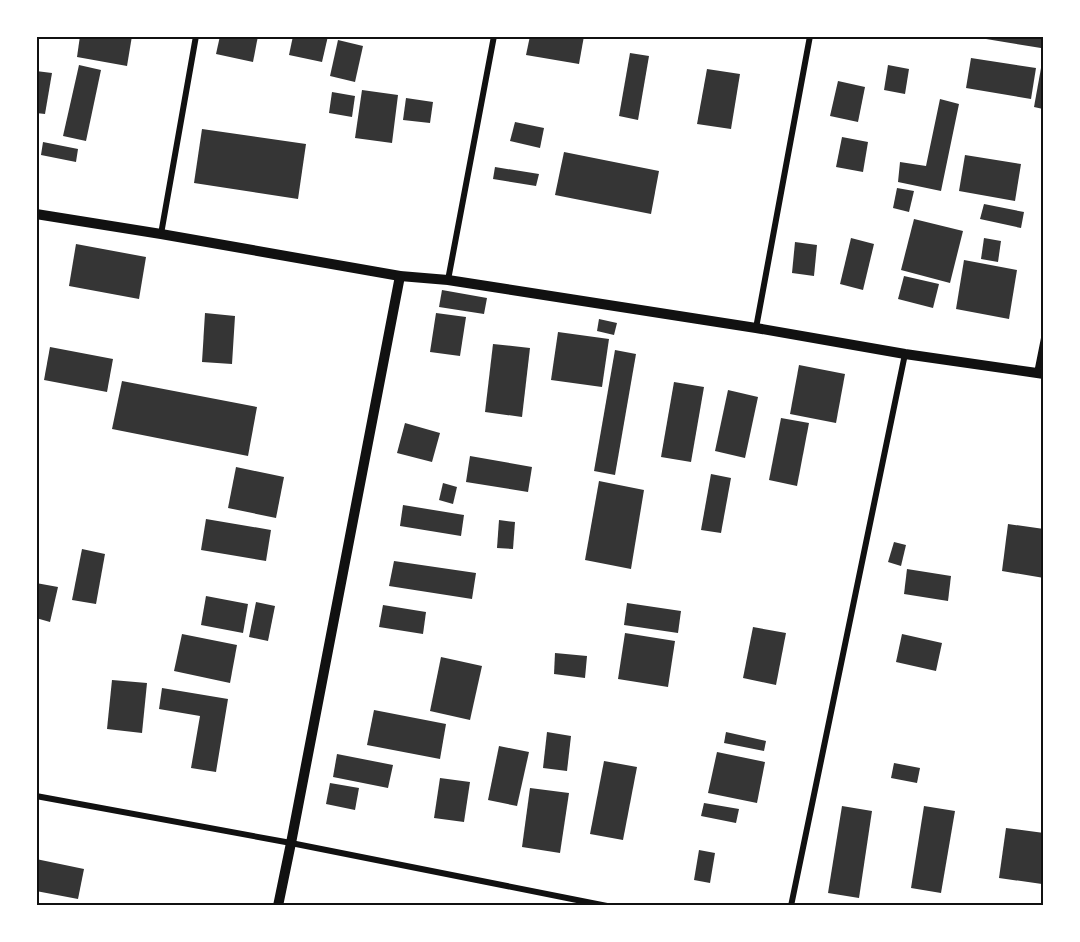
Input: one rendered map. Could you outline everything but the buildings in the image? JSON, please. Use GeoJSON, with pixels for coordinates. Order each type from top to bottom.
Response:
{"type":"FeatureCollection","features":[{"type":"Feature","properties":{"kind":"street"},"geometry":{"type":"LineString","coordinates":[[161,234],[196,36]]}},
{"type":"Feature","properties":{"kind":"street"},"geometry":{"type":"LineString","coordinates":[[448,280],[495,36]]}},
{"type":"Feature","properties":{"kind":"street"},"geometry":{"type":"LineString","coordinates":[[756,328],[810,36]]}},
{"type":"Feature","properties":{"kind":"street"},"geometry":{"type":"LineString","coordinates":[[36,214],[400,276],[448,280],[756,328],[905,354],[1041,373],[1044,338]]}},
{"type":"Feature","properties":{"kind":"street"},"geometry":{"type":"LineString","coordinates":[[278,906],[400,276]]}},
{"type":"Feature","properties":{"kind":"street"},"geometry":{"type":"LineString","coordinates":[[791,906],[905,354]]}},
{"type":"Feature","properties":{"kind":"street"},"geometry":{"type":"LineString","coordinates":[[36,796],[291,843],[607,906]]}}]}
